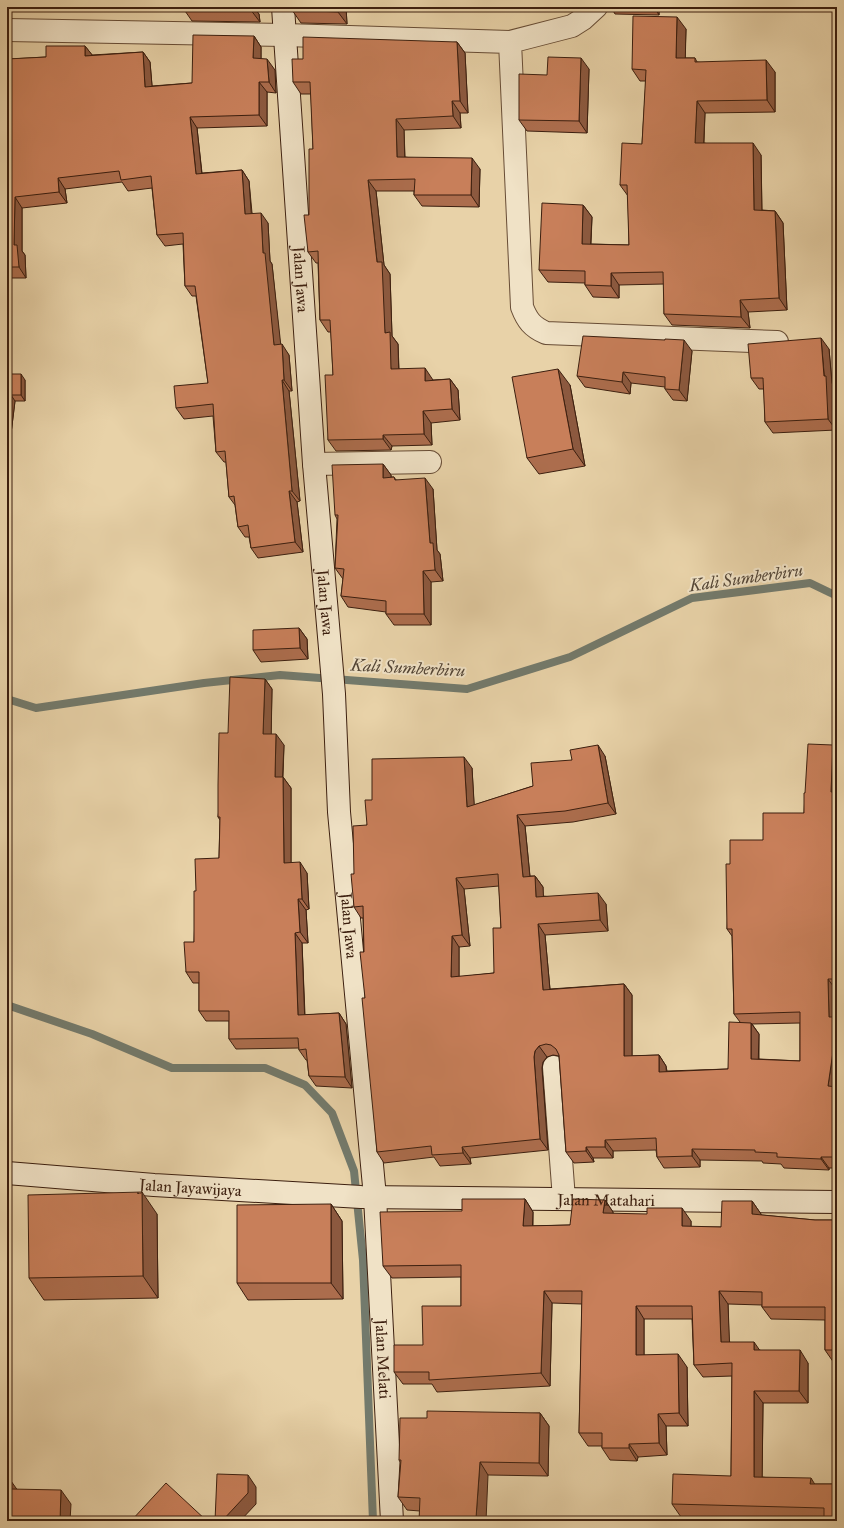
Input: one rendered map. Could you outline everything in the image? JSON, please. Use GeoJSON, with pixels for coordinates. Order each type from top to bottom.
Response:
{"type":"FeatureCollection","features":[{"type":"Feature","properties":{"kind":"street","name":"Jalan Jawa"},"geometry":{"type":"LineString","coordinates":[[283,7],[314,464],[330,665],[334,694],[359,1196]]}},
{"type":"Feature","properties":{"kind":"street"},"geometry":{"type":"LineString","coordinates":[[7,30],[285,35],[510,42],[572,26],[583,19],[596,7]]}},
{"type":"Feature","properties":{"kind":"street"},"geometry":{"type":"LineString","coordinates":[[510,42],[522,307],[527,319],[535,328],[546,333],[777,342]]}},
{"type":"Feature","properties":{"kind":"street"},"geometry":{"type":"LineString","coordinates":[[314,464],[430,462]]}},
{"type":"Feature","properties":{"kind":"street"},"geometry":{"type":"LineString","coordinates":[[554,1067],[564,1199]]}},
{"type":"Feature","properties":{"kind":"street","name":"Jalan Jayawijaya"},"geometry":{"type":"LineString","coordinates":[[7,1174],[154,1186],[359,1196]]}},
{"type":"Feature","properties":{"kind":"street","name":"Jalan Matahari"},"geometry":{"type":"LineString","coordinates":[[359,1196],[837,1202]]}},
{"type":"Feature","properties":{"kind":"street","name":"Jalan Melati"},"geometry":{"type":"LineString","coordinates":[[359,1196],[392,1521]]}},
{"type":"Feature","properties":{"kind":"building"},"geometry":{"type":"Polygon","coordinates":[[[250,7],[250,9],[182,8],[250,7]]]}},
{"type":"Feature","properties":{"kind":"building"},"geometry":{"type":"Polygon","coordinates":[[[292,7],[338,7],[338,12],[292,10],[292,7]]]}},
{"type":"Feature","properties":{"kind":"building"},"geometry":{"type":"Polygon","coordinates":[[[633,16],[677,17],[676,58],[695,58],[695,62],[766,60],[767,100],[697,101],[695,143],[753,143],[754,210],[775,211],[779,298],[740,300],[741,317],[664,314],[663,272],[611,273],[611,286],[585,285],[585,271],[539,270],[542,203],[583,205],[582,244],[629,245],[627,185],[620,185],[622,143],[642,144],[646,70],[632,69],[633,16]]]}},
{"type":"Feature","properties":{"kind":"building"},"geometry":{"type":"Polygon","coordinates":[[[193,35],[254,36],[253,58],[267,59],[269,82],[259,82],[259,115],[190,117],[196,174],[242,170],[245,214],[261,213],[263,253],[265,253],[274,345],[282,344],[284,380],[282,380],[292,491],[289,491],[295,542],[251,548],[248,525],[238,527],[234,496],[229,497],[225,451],[216,452],[213,404],[176,408],[174,386],[208,383],[195,286],[185,286],[183,233],[157,235],[151,176],[121,180],[119,171],[58,178],[59,192],[15,197],[14,245],[17,245],[19,267],[7,267],[7,59],[46,57],[46,46],[85,46],[85,56],[143,52],[145,87],[192,83],[193,35]]]}},
{"type":"Feature","properties":{"kind":"building"},"geometry":{"type":"Polygon","coordinates":[[[303,37],[457,42],[460,101],[452,101],[453,116],[396,119],[397,157],[472,158],[471,195],[414,195],[415,179],[368,180],[377,262],[382,262],[385,333],[390,332],[391,369],[425,368],[425,381],[450,379],[452,409],[423,411],[424,434],[383,435],[383,439],[328,440],[325,375],[333,375],[330,320],[320,320],[318,251],[308,252],[304,215],[309,215],[309,149],[313,149],[310,82],[293,82],[292,59],[303,59],[303,37]]]}},
{"type":"Feature","properties":{"kind":"building"},"geometry":{"type":"Polygon","coordinates":[[[548,57],[581,58],[579,121],[519,120],[519,74],[547,75],[548,57]]]}},
{"type":"Feature","properties":{"kind":"building"},"geometry":{"type":"Polygon","coordinates":[[[583,336],[684,340],[679,390],[665,389],[665,377],[623,372],[622,382],[577,376],[583,336]]]}},
{"type":"Feature","properties":{"kind":"building"},"geometry":{"type":"Polygon","coordinates":[[[821,338],[824,376],[826,376],[828,419],[765,422],[763,378],[751,378],[748,344],[821,338]]]}},
{"type":"Feature","properties":{"kind":"building"},"geometry":{"type":"Polygon","coordinates":[[[558,369],[573,449],[527,458],[512,377],[558,369]]]}},
{"type":"Feature","properties":{"kind":"building"},"geometry":{"type":"Polygon","coordinates":[[[7,374],[21,374],[21,395],[11,395],[7,427],[7,374]]]}},
{"type":"Feature","properties":{"kind":"building"},"geometry":{"type":"Polygon","coordinates":[[[383,464],[383,478],[394,477],[395,480],[425,478],[430,543],[433,543],[435,570],[423,571],[424,614],[386,614],[386,601],[341,596],[344,569],[335,568],[338,515],[335,515],[332,465],[383,464]]]}},
{"type":"Feature","properties":{"kind":"building"},"geometry":{"type":"Polygon","coordinates":[[[299,628],[300,648],[253,650],[253,630],[299,628]]]}},
{"type":"Feature","properties":{"kind":"building"},"geometry":{"type":"Polygon","coordinates":[[[230,677],[265,679],[263,734],[276,734],[275,777],[283,777],[284,863],[300,862],[302,899],[298,899],[300,932],[295,933],[298,1015],[339,1013],[345,1077],[309,1076],[306,1049],[299,1050],[298,1038],[229,1039],[229,1011],[199,1011],[199,972],[186,972],[184,942],[194,942],[194,891],[196,891],[195,859],[219,858],[219,733],[228,733],[230,677]]]}},
{"type":"Feature","properties":{"kind":"building"},"geometry":{"type":"Polygon","coordinates":[[[808,744],[833,745],[831,792],[837,792],[837,979],[828,979],[829,1017],[837,1017],[837,1045],[834,1045],[828,1086],[837,1087],[837,1157],[821,1157],[821,1159],[777,1157],[777,1153],[755,1152],[755,1150],[692,1149],[692,1156],[657,1157],[656,1138],[605,1140],[605,1147],[586,1147],[586,1151],[566,1152],[559,1055],[556,1049],[551,1045],[546,1044],[539,1046],[535,1051],[534,1057],[540,1139],[462,1147],[463,1153],[432,1155],[431,1146],[377,1152],[362,998],[365,998],[360,952],[364,952],[363,906],[354,907],[351,874],[354,874],[353,826],[367,825],[365,800],[372,800],[372,759],[464,757],[467,807],[533,786],[531,763],[572,760],[570,750],[598,745],[608,803],[565,811],[517,815],[523,877],[535,876],[536,897],[598,893],[600,920],[538,924],[543,990],[624,984],[624,1056],[659,1055],[659,1072],[728,1069],[729,1022],[751,1023],[751,1059],[800,1061],[800,1012],[734,1014],[732,929],[727,929],[726,864],[730,864],[730,840],[763,840],[763,813],[804,813],[808,744]],[[498,874],[456,878],[462,935],[452,936],[451,977],[494,973],[493,928],[501,928],[498,874]]]}},
{"type":"Feature","properties":{"kind":"building"},"geometry":{"type":"Polygon","coordinates":[[[142,1192],[143,1276],[29,1278],[28,1195],[142,1192]]]}},
{"type":"Feature","properties":{"kind":"building"},"geometry":{"type":"Polygon","coordinates":[[[462,1199],[525,1199],[523,1226],[570,1225],[573,1199],[605,1200],[603,1213],[647,1214],[647,1208],[682,1208],[682,1226],[721,1227],[722,1201],[752,1201],[752,1214],[815,1220],[837,1220],[837,1350],[825,1350],[825,1307],[762,1307],[762,1292],[719,1291],[721,1342],[754,1342],[754,1350],[800,1350],[799,1391],[754,1391],[754,1477],[811,1478],[810,1484],[837,1484],[837,1521],[824,1521],[824,1508],[672,1504],[673,1474],[731,1476],[732,1363],[694,1365],[692,1306],[636,1306],[636,1355],[678,1354],[679,1413],[658,1414],[659,1443],[629,1444],[629,1448],[602,1448],[602,1433],[579,1433],[582,1291],[544,1291],[541,1373],[429,1380],[429,1372],[394,1372],[394,1345],[423,1345],[422,1306],[461,1306],[461,1265],[383,1266],[380,1212],[462,1211],[462,1199]]]}},
{"type":"Feature","properties":{"kind":"building"},"geometry":{"type":"Polygon","coordinates":[[[331,1204],[331,1283],[237,1283],[237,1205],[331,1204]]]}},
{"type":"Feature","properties":{"kind":"building"},"geometry":{"type":"Polygon","coordinates":[[[427,1411],[540,1413],[539,1463],[480,1462],[476,1518],[523,1519],[523,1521],[419,1521],[420,1498],[398,1497],[401,1460],[399,1460],[400,1418],[427,1418],[427,1411]]]}},
{"type":"Feature","properties":{"kind":"building"},"geometry":{"type":"Polygon","coordinates":[[[217,1474],[248,1475],[248,1493],[222,1521],[215,1521],[217,1474]]]}},
{"type":"Feature","properties":{"kind":"building"},"geometry":{"type":"Polygon","coordinates":[[[7,1481],[11,1481],[11,1489],[61,1490],[60,1521],[7,1521],[7,1481]]]}},
{"type":"Feature","properties":{"kind":"building"},"geometry":{"type":"Polygon","coordinates":[[[166,1483],[207,1521],[131,1521],[166,1483]]]}},
{"type":"Feature","properties":{"kind":"waterway","name":"Kali Sumberbiru"},"geometry":{"type":"LineString","coordinates":[[7,699],[36,708],[204,683],[280,675],[467,689],[570,657],[692,598],[810,583],[837,596]]}},
{"type":"Feature","properties":{"kind":"waterway"},"geometry":{"type":"LineString","coordinates":[[7,1005],[92,1034],[172,1068],[265,1068],[305,1085],[332,1113],[354,1171],[363,1260],[373,1521]]}}]}
